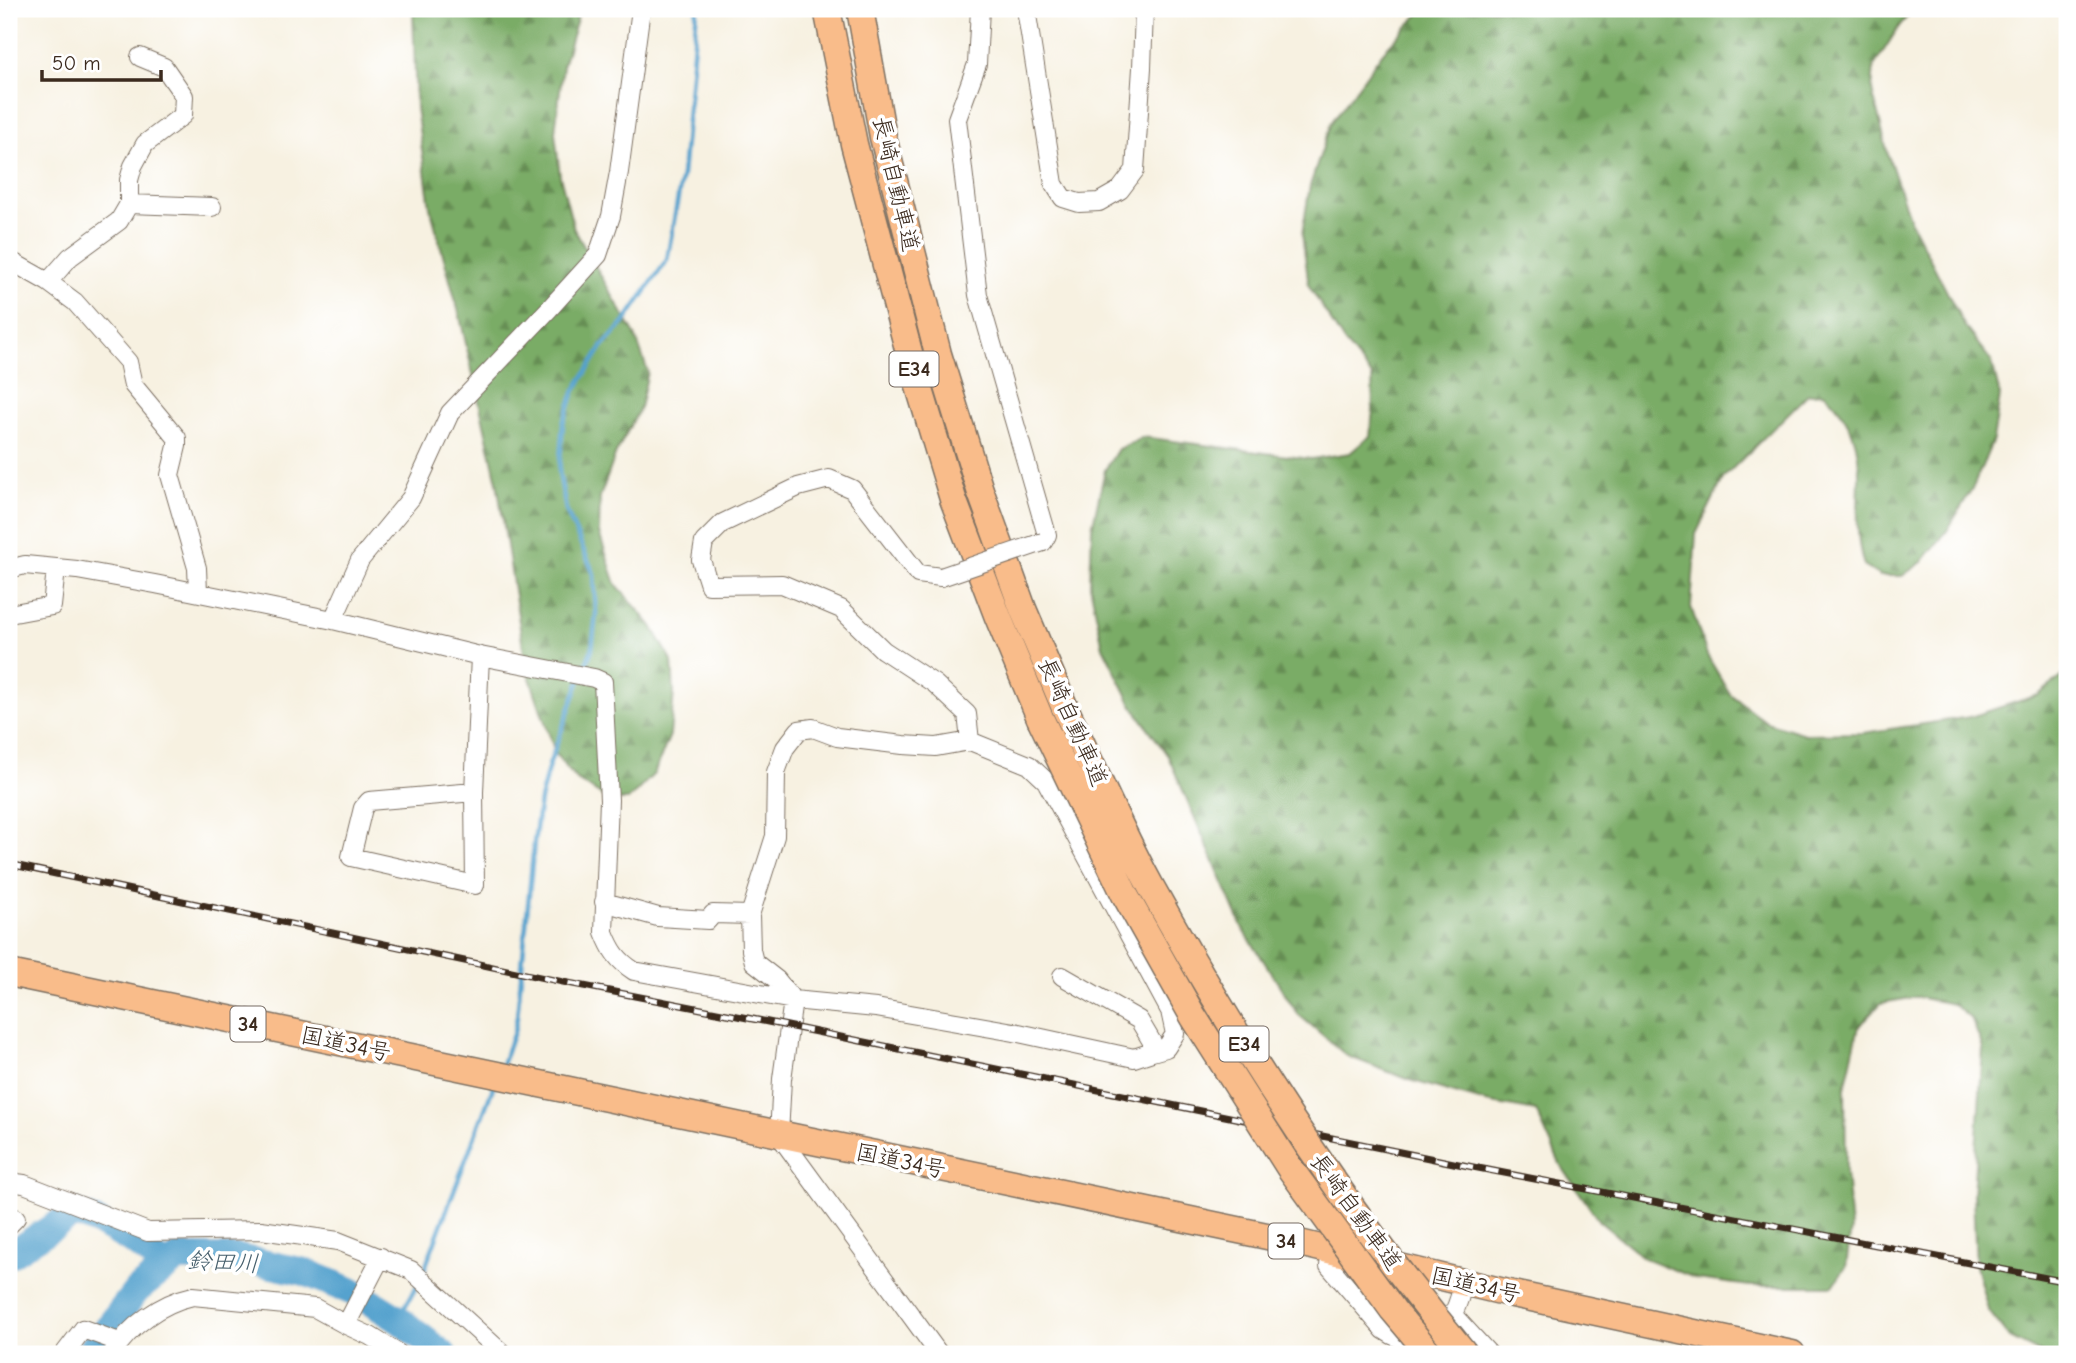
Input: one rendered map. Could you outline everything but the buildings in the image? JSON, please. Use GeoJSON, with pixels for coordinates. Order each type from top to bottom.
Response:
{"type":"FeatureCollection","features":[{"type":"Feature","properties":{"kind":"highway","name":"長崎自動車道"},"geometry":{"type":"LineString","coordinates":[[827,9],[854,144],[911,360],[953,499],[1040,718],[1125,895],[1193,1016],[1289,1167],[1393,1310],[1430,1354]]}},
{"type":"Feature","properties":{"kind":"highway","name":"長崎自動車道"},"geometry":{"type":"LineString","coordinates":[[860,9],[883,137],[938,354],[984,502],[1023,609],[1065,708],[1149,882],[1217,1002],[1312,1152],[1414,1293],[1465,1354]]}},
{"type":"Feature","properties":{"kind":"highway","name":"国道34号"},"geometry":{"type":"LineString","coordinates":[[9,973],[1331,1251],[1792,1354]]}},
{"type":"Feature","properties":{"kind":"street"},"geometry":{"type":"LineString","coordinates":[[333,620],[360,560],[411,498],[450,413],[598,255],[611,216],[619,172],[640,9]]}},
{"type":"Feature","properties":{"kind":"street"},"geometry":{"type":"LineString","coordinates":[[970,741],[967,714],[935,684],[883,650],[841,609],[782,584],[709,585],[701,559],[704,542],[723,523],[798,487],[829,479],[852,489],[918,574],[941,577],[1043,542],[1047,535],[978,295],[957,119],[977,64],[980,9]]}},
{"type":"Feature","properties":{"kind":"street"},"geometry":{"type":"LineString","coordinates":[[1026,9],[1054,184],[1063,198],[1079,203],[1099,202],[1120,190],[1135,170],[1144,9]]}},
{"type":"Feature","properties":{"kind":"street"},"geometry":{"type":"LineString","coordinates":[[48,282],[70,257],[120,221],[129,204],[129,180],[133,166],[145,144],[183,115],[184,96],[164,67],[140,57]]}},
{"type":"Feature","properties":{"kind":"street"},"geometry":{"type":"LineString","coordinates":[[129,204],[212,207]]}},
{"type":"Feature","properties":{"kind":"street"},"geometry":{"type":"LineString","coordinates":[[9,260],[48,282],[75,302],[128,362],[133,385],[177,438],[170,475],[197,568],[198,592]]}},
{"type":"Feature","properties":{"kind":"street"},"geometry":{"type":"LineString","coordinates":[[9,569],[25,565],[77,570],[198,592],[603,682],[609,800],[604,932],[612,952],[619,961],[634,971],[793,1000],[876,1008],[1014,1032],[1134,1058],[1166,1048],[1175,1034],[1170,1011],[1046,781],[1029,765],[970,741],[936,747],[902,746],[837,737],[813,728],[799,730],[785,748],[776,772],[775,836],[750,915],[754,961],[777,980],[793,1000],[782,1079],[779,1135],[939,1354]]}},
{"type":"Feature","properties":{"kind":"street"},"geometry":{"type":"LineString","coordinates":[[9,614],[52,607],[56,569]]}},
{"type":"Feature","properties":{"kind":"street"},"geometry":{"type":"LineString","coordinates":[[474,792],[369,801],[363,808],[351,857],[475,886],[474,792],[480,656]]}},
{"type":"Feature","properties":{"kind":"street"},"geometry":{"type":"LineString","coordinates":[[604,902],[658,917],[708,920],[713,914],[750,915]]}},
{"type":"Feature","properties":{"kind":"street"},"geometry":{"type":"LineString","coordinates":[[1062,976],[1139,1020],[1153,1042],[1152,1052]]}},
{"type":"Feature","properties":{"kind":"street"},"geometry":{"type":"LineString","coordinates":[[9,1182],[24,1184],[148,1232],[261,1230],[338,1241],[413,1271],[503,1354]]}},
{"type":"Feature","properties":{"kind":"street"},"geometry":{"type":"LineString","coordinates":[[1331,1251],[1329,1266],[1384,1330],[1408,1341],[1430,1339],[1441,1332],[1460,1303],[1463,1282]]}},
{"type":"Feature","properties":{"kind":"street"},"geometry":{"type":"LineString","coordinates":[[348,1322],[380,1260]]}},
{"type":"Feature","properties":{"kind":"street"},"geometry":{"type":"LineString","coordinates":[[64,1354],[83,1329],[116,1346],[137,1325],[174,1300],[193,1296],[315,1308],[348,1322],[399,1354]]}},
{"type":"Feature","properties":{"kind":"street"},"geometry":{"type":"LineString","coordinates":[[1453,1315],[1489,1354]]}},
{"type":"Feature","properties":{"kind":"green space"},"geometry":{"type":"Polygon","coordinates":[[[413,9],[580,9],[563,66],[555,132],[560,176],[574,229],[635,335],[648,372],[640,408],[616,453],[600,497],[599,533],[616,584],[652,626],[672,661],[674,692],[670,735],[654,774],[628,800],[609,800],[577,780],[556,755],[526,666],[497,482],[460,317],[430,207],[416,108],[413,9]]]}},
{"type":"Feature","properties":{"kind":"green space"},"geometry":{"type":"Polygon","coordinates":[[[1424,9],[1914,9],[1900,25],[1874,66],[1872,90],[1888,155],[1910,220],[1965,327],[1992,362],[2000,396],[1993,440],[1974,485],[1947,531],[1922,562],[1902,576],[1880,576],[1864,566],[1859,542],[1858,455],[1853,434],[1842,414],[1824,393],[1808,394],[1724,477],[1696,534],[1691,607],[1707,655],[1730,694],[1766,722],[1805,734],[1863,733],[1970,717],[2038,695],[2067,673],[2067,1354],[2042,1354],[2010,1338],[1988,1310],[1976,1266],[1973,1194],[1983,1048],[1972,1020],[1953,1004],[1917,997],[1881,1003],[1859,1026],[1845,1088],[1846,1173],[1851,1229],[1846,1267],[1833,1286],[1750,1286],[1697,1279],[1644,1258],[1599,1221],[1560,1164],[1536,1111],[1486,1102],[1410,1080],[1347,1056],[1298,1014],[1243,929],[1168,756],[1133,707],[1103,647],[1090,585],[1092,528],[1105,470],[1118,449],[1143,437],[1311,459],[1350,453],[1370,436],[1373,410],[1372,376],[1344,342],[1309,286],[1302,234],[1310,186],[1331,123],[1383,52],[1424,9]]]}},
{"type":"Feature","properties":{"kind":"waterway"},"geometry":{"type":"LineString","coordinates":[[583,672],[592,649],[596,614],[594,574],[566,510],[559,472],[563,423],[575,390],[602,347],[624,323],[667,260],[682,175],[697,9]]}},
{"type":"Feature","properties":{"kind":"waterway"},"geometry":{"type":"LineString","coordinates":[[501,1067],[517,1017],[540,800],[549,765],[580,680]]}},
{"type":"Feature","properties":{"kind":"waterway"},"geometry":{"type":"LineString","coordinates":[[423,1273],[494,1085]]}},
{"type":"Feature","properties":{"kind":"waterway","name":"鈴田川"},"geometry":{"type":"LineString","coordinates":[[9,1255],[75,1213],[124,1236],[166,1267]]}},
{"type":"Feature","properties":{"kind":"waterway","name":"鈴田川"},"geometry":{"type":"LineString","coordinates":[[88,1354],[137,1290],[178,1258],[239,1258],[305,1272],[356,1293],[398,1319],[443,1354]]}},
{"type":"Feature","properties":{"kind":"waterway"},"geometry":{"type":"LineString","coordinates":[[398,1319],[418,1284]]}},
{"type":"Feature","properties":{"kind":"railway"},"geometry":{"type":"LineString","coordinates":[[9,864],[563,982],[1473,1167],[2067,1282]]}}]}
